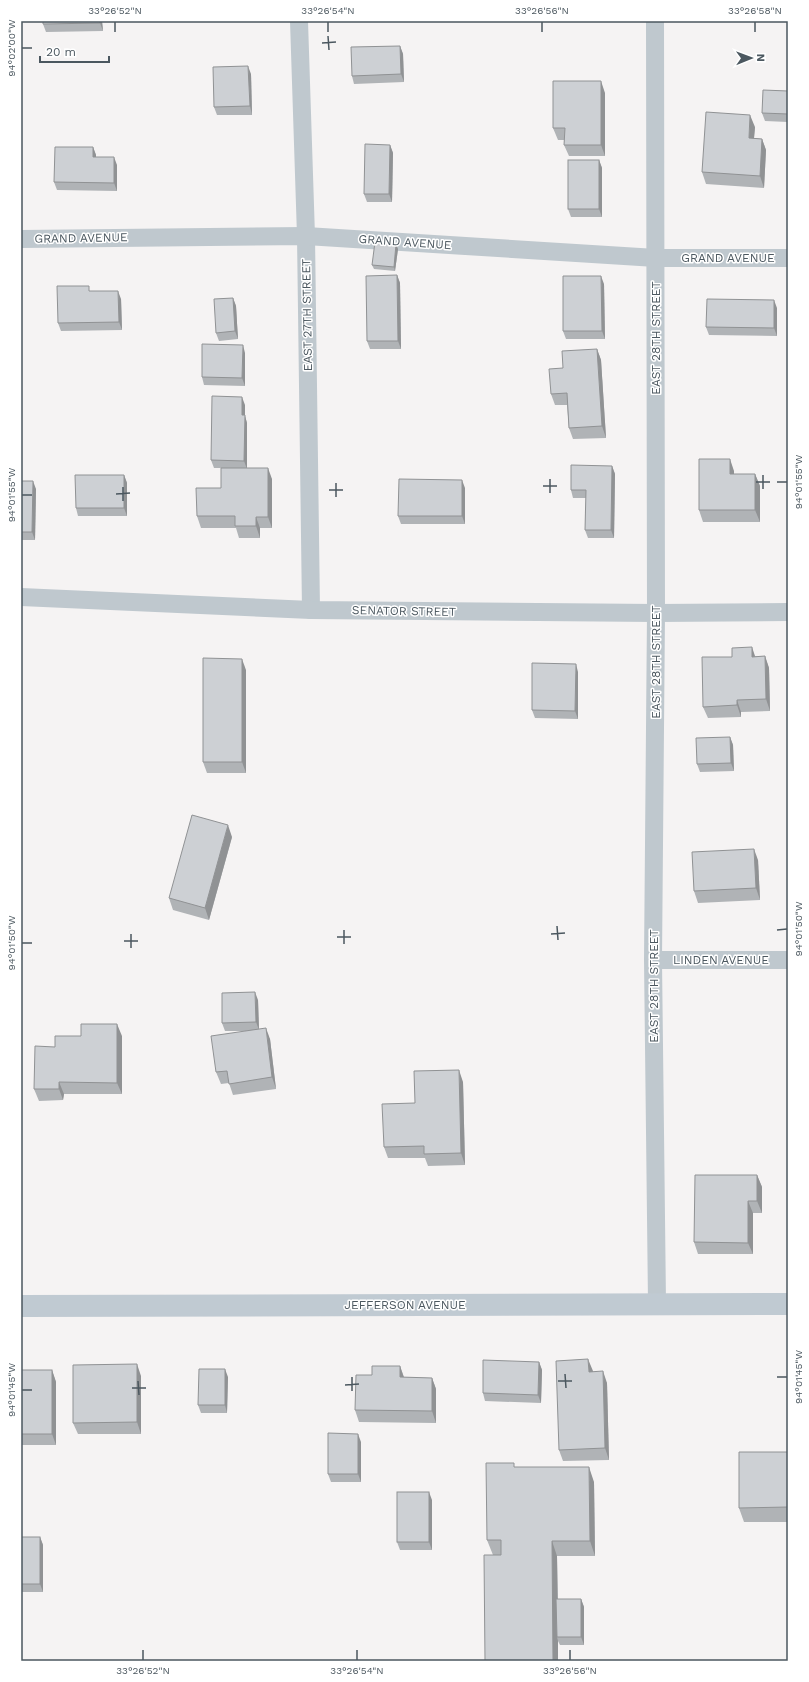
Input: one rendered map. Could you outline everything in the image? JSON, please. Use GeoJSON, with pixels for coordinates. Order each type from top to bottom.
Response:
{"type":"FeatureCollection","features":[{"type":"Feature","properties":{"kind":"main road","name":"JEFFERSON AVENUE"},"geometry":{"type":"LineString","coordinates":[[21,1306],[658,1303],[788,1304]]}},
{"type":"Feature","properties":{"kind":"street","name":"EAST 27TH STREET"},"geometry":{"type":"LineString","coordinates":[[299,21],[306,236],[311,610]]}},
{"type":"Feature","properties":{"kind":"street","name":"EAST 28TH STREET"},"geometry":{"type":"LineString","coordinates":[[655,21],[656,613],[653,960],[658,1303]]}},
{"type":"Feature","properties":{"kind":"street","name":"GRAND AVENUE"},"geometry":{"type":"LineString","coordinates":[[21,239],[306,236],[656,258],[788,258]]}},
{"type":"Feature","properties":{"kind":"street","name":"SENATOR STREET"},"geometry":{"type":"LineString","coordinates":[[21,598],[311,610],[656,613],[788,612]]}},
{"type":"Feature","properties":{"kind":"street","name":"LINDEN AVENUE"},"geometry":{"type":"LineString","coordinates":[[653,960],[788,960]]}},
{"type":"Feature","properties":{"kind":"building"},"geometry":{"type":"Polygon","coordinates":[[[43,21],[100,21],[100,23],[43,24],[43,21]]]}},
{"type":"Feature","properties":{"kind":"building"},"geometry":{"type":"Polygon","coordinates":[[[400,46],[401,74],[352,76],[351,47],[400,46]]]}},
{"type":"Feature","properties":{"kind":"building"},"geometry":{"type":"Polygon","coordinates":[[[248,66],[250,106],[214,107],[213,67],[248,66]]]}},
{"type":"Feature","properties":{"kind":"building"},"geometry":{"type":"Polygon","coordinates":[[[553,81],[601,81],[601,145],[564,145],[565,128],[553,128],[553,81]]]}},
{"type":"Feature","properties":{"kind":"building"},"geometry":{"type":"Polygon","coordinates":[[[763,90],[788,91],[788,114],[762,113],[763,90]]]}},
{"type":"Feature","properties":{"kind":"building"},"geometry":{"type":"Polygon","coordinates":[[[706,112],[750,115],[749,138],[762,139],[760,176],[702,172],[706,112]]]}},
{"type":"Feature","properties":{"kind":"building"},"geometry":{"type":"Polygon","coordinates":[[[365,144],[390,145],[389,194],[364,194],[365,144]]]}},
{"type":"Feature","properties":{"kind":"building"},"geometry":{"type":"Polygon","coordinates":[[[55,147],[93,147],[93,157],[114,157],[114,183],[54,182],[55,147]]]}},
{"type":"Feature","properties":{"kind":"building"},"geometry":{"type":"Polygon","coordinates":[[[568,160],[599,160],[599,209],[568,209],[568,160]]]}},
{"type":"Feature","properties":{"kind":"building"},"geometry":{"type":"Polygon","coordinates":[[[375,242],[396,244],[394,267],[372,265],[375,242]]]}},
{"type":"Feature","properties":{"kind":"building"},"geometry":{"type":"Polygon","coordinates":[[[397,275],[398,341],[367,341],[366,276],[397,275]]]}},
{"type":"Feature","properties":{"kind":"building"},"geometry":{"type":"Polygon","coordinates":[[[563,276],[601,276],[602,331],[563,331],[563,276]]]}},
{"type":"Feature","properties":{"kind":"building"},"geometry":{"type":"Polygon","coordinates":[[[57,286],[89,286],[89,291],[118,291],[119,322],[58,323],[57,286]]]}},
{"type":"Feature","properties":{"kind":"building"},"geometry":{"type":"Polygon","coordinates":[[[233,298],[235,331],[216,333],[214,299],[233,298]]]}},
{"type":"Feature","properties":{"kind":"building"},"geometry":{"type":"Polygon","coordinates":[[[707,299],[774,300],[774,328],[706,327],[707,299]]]}},
{"type":"Feature","properties":{"kind":"building"},"geometry":{"type":"Polygon","coordinates":[[[202,344],[243,345],[242,378],[202,377],[202,344]]]}},
{"type":"Feature","properties":{"kind":"building"},"geometry":{"type":"Polygon","coordinates":[[[597,349],[602,426],[569,428],[567,393],[551,394],[549,369],[563,368],[562,351],[597,349]]]}},
{"type":"Feature","properties":{"kind":"building"},"geometry":{"type":"Polygon","coordinates":[[[212,396],[242,397],[242,415],[245,415],[244,461],[211,460],[212,396]]]}},
{"type":"Feature","properties":{"kind":"building"},"geometry":{"type":"Polygon","coordinates":[[[699,459],[730,459],[730,474],[755,474],[755,510],[699,510],[699,459]]]}},
{"type":"Feature","properties":{"kind":"building"},"geometry":{"type":"Polygon","coordinates":[[[571,465],[612,466],[611,530],[585,530],[586,490],[571,490],[571,465]]]}},
{"type":"Feature","properties":{"kind":"building"},"geometry":{"type":"Polygon","coordinates":[[[221,468],[268,468],[268,517],[256,517],[256,526],[235,526],[235,516],[197,516],[196,488],[221,488],[221,468]]]}},
{"type":"Feature","properties":{"kind":"building"},"geometry":{"type":"Polygon","coordinates":[[[75,475],[124,475],[124,508],[76,508],[75,475]]]}},
{"type":"Feature","properties":{"kind":"building"},"geometry":{"type":"Polygon","coordinates":[[[399,479],[462,480],[462,516],[398,516],[399,479]]]}},
{"type":"Feature","properties":{"kind":"building"},"geometry":{"type":"Polygon","coordinates":[[[21,481],[33,481],[32,532],[21,532],[21,481]]]}},
{"type":"Feature","properties":{"kind":"building"},"geometry":{"type":"Polygon","coordinates":[[[752,647],[752,657],[765,656],[766,699],[737,700],[737,705],[703,707],[702,657],[732,657],[732,648],[752,647]]]}},
{"type":"Feature","properties":{"kind":"building"},"geometry":{"type":"Polygon","coordinates":[[[203,658],[242,659],[242,762],[203,762],[203,658]]]}},
{"type":"Feature","properties":{"kind":"building"},"geometry":{"type":"Polygon","coordinates":[[[532,663],[576,664],[575,711],[532,710],[532,663]]]}},
{"type":"Feature","properties":{"kind":"building"},"geometry":{"type":"Polygon","coordinates":[[[730,737],[731,763],[697,764],[696,738],[730,737]]]}},
{"type":"Feature","properties":{"kind":"building"},"geometry":{"type":"Polygon","coordinates":[[[192,815],[228,825],[205,908],[169,898],[192,815]]]}},
{"type":"Feature","properties":{"kind":"building"},"geometry":{"type":"Polygon","coordinates":[[[754,849],[756,888],[694,891],[692,852],[754,849]]]}},
{"type":"Feature","properties":{"kind":"building"},"geometry":{"type":"Polygon","coordinates":[[[255,992],[256,1022],[222,1023],[222,993],[255,992]]]}},
{"type":"Feature","properties":{"kind":"building"},"geometry":{"type":"Polygon","coordinates":[[[81,1024],[117,1024],[117,1083],[59,1082],[59,1089],[34,1089],[35,1046],[55,1047],[55,1036],[81,1036],[81,1024]]]}},
{"type":"Feature","properties":{"kind":"building"},"geometry":{"type":"Polygon","coordinates":[[[266,1028],[272,1077],[229,1084],[227,1071],[216,1072],[211,1036],[266,1028]]]}},
{"type":"Feature","properties":{"kind":"building"},"geometry":{"type":"Polygon","coordinates":[[[459,1070],[461,1153],[424,1154],[424,1146],[384,1147],[382,1104],[415,1103],[414,1071],[459,1070]]]}},
{"type":"Feature","properties":{"kind":"building"},"geometry":{"type":"Polygon","coordinates":[[[695,1175],[757,1175],[757,1201],[748,1201],[748,1243],[694,1242],[695,1175]]]}},
{"type":"Feature","properties":{"kind":"building"},"geometry":{"type":"Polygon","coordinates":[[[588,1359],[589,1372],[603,1371],[605,1448],[559,1450],[556,1361],[588,1359]]]}},
{"type":"Feature","properties":{"kind":"building"},"geometry":{"type":"Polygon","coordinates":[[[483,1360],[539,1362],[538,1395],[483,1393],[483,1360]]]}},
{"type":"Feature","properties":{"kind":"building"},"geometry":{"type":"Polygon","coordinates":[[[137,1364],[137,1422],[73,1423],[73,1365],[137,1364]]]}},
{"type":"Feature","properties":{"kind":"building"},"geometry":{"type":"Polygon","coordinates":[[[372,1366],[400,1366],[400,1377],[432,1378],[432,1411],[355,1410],[356,1375],[372,1375],[372,1366]]]}},
{"type":"Feature","properties":{"kind":"building"},"geometry":{"type":"Polygon","coordinates":[[[199,1369],[225,1369],[225,1405],[198,1405],[199,1369]]]}},
{"type":"Feature","properties":{"kind":"building"},"geometry":{"type":"Polygon","coordinates":[[[21,1370],[52,1370],[52,1434],[21,1434],[21,1370]]]}},
{"type":"Feature","properties":{"kind":"building"},"geometry":{"type":"Polygon","coordinates":[[[328,1433],[358,1434],[358,1474],[328,1474],[328,1433]]]}},
{"type":"Feature","properties":{"kind":"building"},"geometry":{"type":"Polygon","coordinates":[[[739,1452],[788,1452],[788,1507],[739,1508],[739,1452]]]}},
{"type":"Feature","properties":{"kind":"building"},"geometry":{"type":"Polygon","coordinates":[[[486,1463],[514,1463],[514,1467],[589,1467],[590,1541],[552,1541],[553,1661],[485,1661],[484,1555],[501,1555],[501,1540],[487,1540],[486,1463]]]}},
{"type":"Feature","properties":{"kind":"building"},"geometry":{"type":"Polygon","coordinates":[[[397,1492],[429,1492],[429,1542],[397,1542],[397,1492]]]}},
{"type":"Feature","properties":{"kind":"building"},"geometry":{"type":"Polygon","coordinates":[[[21,1537],[40,1537],[40,1584],[21,1584],[21,1537]]]}},
{"type":"Feature","properties":{"kind":"building"},"geometry":{"type":"Polygon","coordinates":[[[556,1599],[581,1599],[581,1637],[557,1637],[556,1599]]]}}]}
